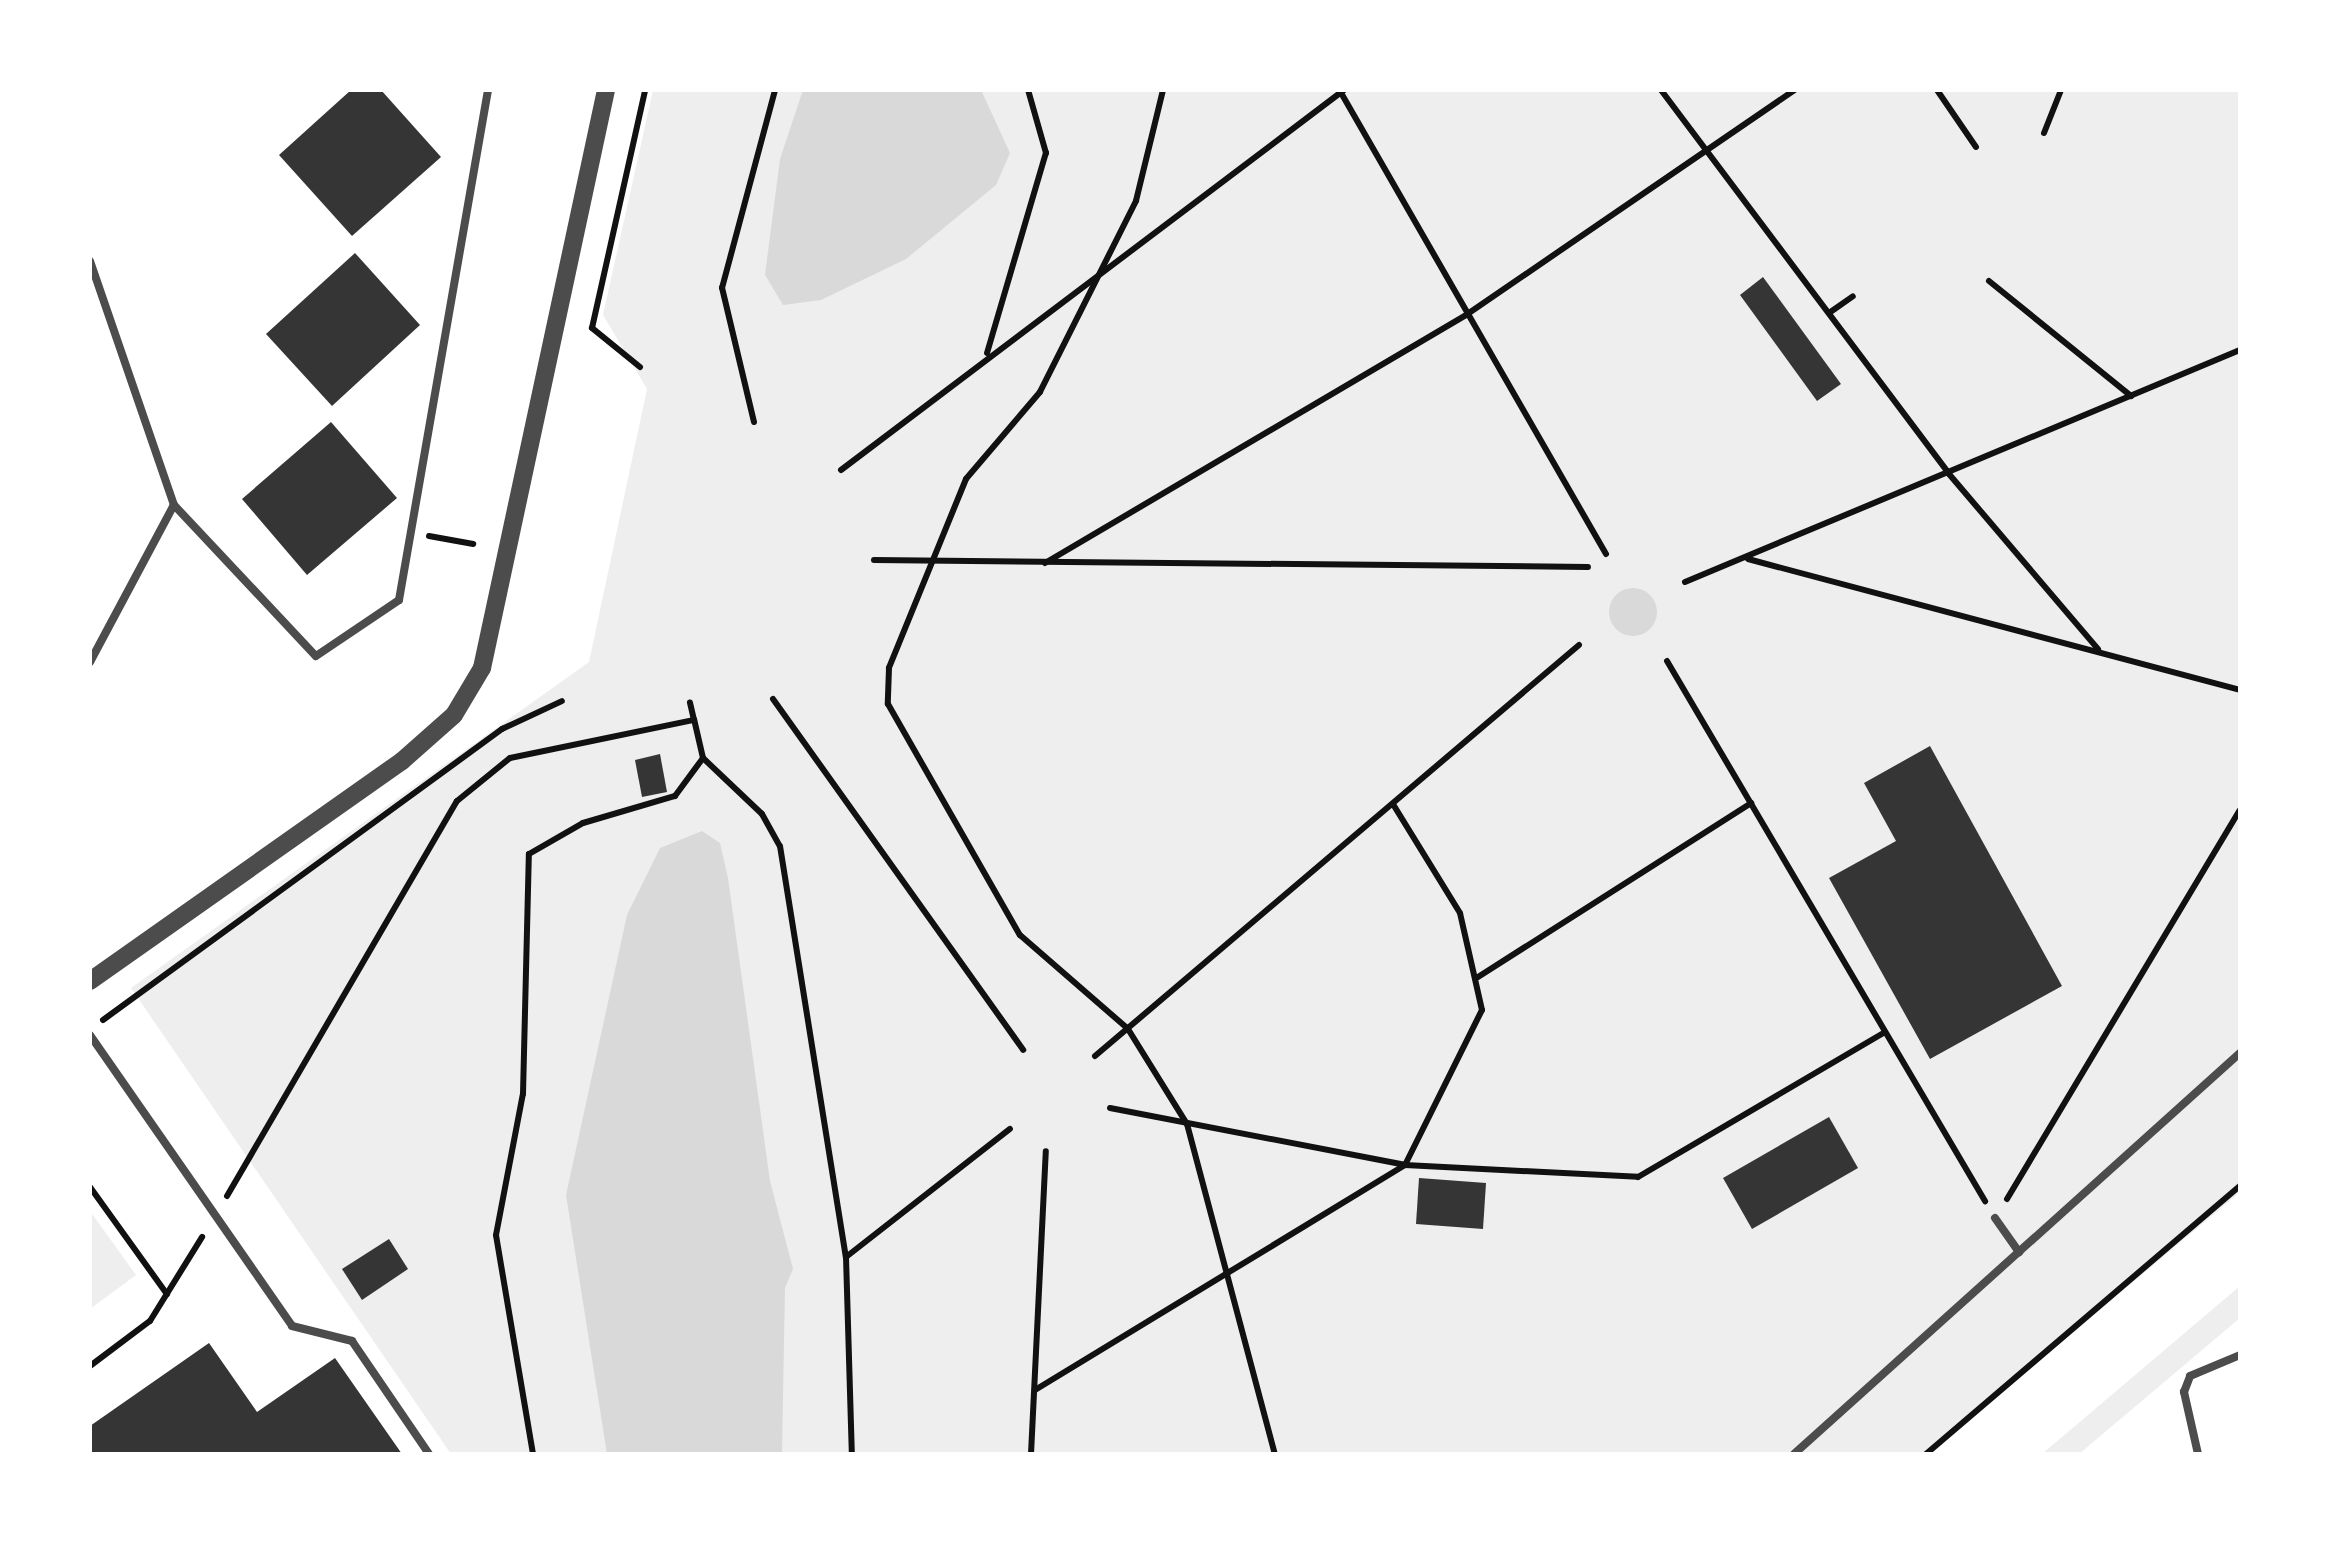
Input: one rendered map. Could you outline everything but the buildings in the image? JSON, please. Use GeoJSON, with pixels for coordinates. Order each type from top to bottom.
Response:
{"type":"FeatureCollection","features":[{"type":"Feature","properties":{"kind":"street"},"geometry":{"type":"LineString","coordinates":[[90,981],[402,761],[454,715],[482,668],[606,90]]}},
{"type":"Feature","properties":{"kind":"lane"},"geometry":{"type":"LineString","coordinates":[[90,261],[174,505],[316,656],[399,600],[488,90]]}},
{"type":"Feature","properties":{"kind":"lane"},"geometry":{"type":"LineString","coordinates":[[90,662],[174,505]]}},
{"type":"Feature","properties":{"kind":"lane"},"geometry":{"type":"LineString","coordinates":[[90,1032],[292,1326],[352,1340],[429,1454]]}},
{"type":"Feature","properties":{"kind":"lane"},"geometry":{"type":"LineString","coordinates":[[1794,1454],[2240,1053]]}},
{"type":"Feature","properties":{"kind":"lane"},"geometry":{"type":"LineString","coordinates":[[1995,1218],[2019,1252]]}},
{"type":"Feature","properties":{"kind":"lane"},"geometry":{"type":"LineString","coordinates":[[2198,1454],[2184,1392],[2190,1376],[2238,1355]]}},
{"type":"Feature","properties":{"kind":"path"},"geometry":{"type":"LineString","coordinates":[[640,367],[592,328],[644,90]]}},
{"type":"Feature","properties":{"kind":"path"},"geometry":{"type":"LineString","coordinates":[[754,422],[722,288],[775,90]]}},
{"type":"Feature","properties":{"kind":"path"},"geometry":{"type":"LineString","coordinates":[[986,354],[1046,152],[1028,90]]}},
{"type":"Feature","properties":{"kind":"path"},"geometry":{"type":"LineString","coordinates":[[1162,90],[1136,202],[1090,278],[1040,392],[976,460],[932,561],[888,668],[892,722],[1020,935],[1128,1029],[1187,1124],[1275,1454]]}},
{"type":"Feature","properties":{"kind":"path"},"geometry":{"type":"LineString","coordinates":[[1661,90],[1949,474],[2098,649]]}},
{"type":"Feature","properties":{"kind":"path"},"geometry":{"type":"LineString","coordinates":[[1045,563],[1466,315],[1711,152],[1796,90]]}},
{"type":"Feature","properties":{"kind":"path"},"geometry":{"type":"LineString","coordinates":[[1936,90],[1976,147]]}},
{"type":"Feature","properties":{"kind":"path"},"geometry":{"type":"LineString","coordinates":[[2044,133],[2060,90]]}},
{"type":"Feature","properties":{"kind":"path"},"geometry":{"type":"LineString","coordinates":[[841,470],[986,354],[1341,91],[1606,554]]}},
{"type":"Feature","properties":{"kind":"path"},"geometry":{"type":"LineString","coordinates":[[1989,281],[2131,396]]}},
{"type":"Feature","properties":{"kind":"path"},"geometry":{"type":"LineString","coordinates":[[1830,313],[1853,296]]}},
{"type":"Feature","properties":{"kind":"path"},"geometry":{"type":"LineString","coordinates":[[1686,582],[2240,350]]}},
{"type":"Feature","properties":{"kind":"path"},"geometry":{"type":"LineString","coordinates":[[411,533],[472,544]]}},
{"type":"Feature","properties":{"kind":"path"},"geometry":{"type":"LineString","coordinates":[[1746,559],[2098,649],[2240,690]]}},
{"type":"Feature","properties":{"kind":"path"},"geometry":{"type":"LineString","coordinates":[[874,560],[1588,566]]}},
{"type":"Feature","properties":{"kind":"path"},"geometry":{"type":"LineString","coordinates":[[1095,1056],[1579,645]]}},
{"type":"Feature","properties":{"kind":"path"},"geometry":{"type":"LineString","coordinates":[[1667,661],[1995,1218],[2240,810]]}},
{"type":"Feature","properties":{"kind":"path"},"geometry":{"type":"LineString","coordinates":[[773,699],[1023,1050]]}},
{"type":"Feature","properties":{"kind":"path"},"geometry":{"type":"LineString","coordinates":[[90,1032],[502,729],[562,701]]}},
{"type":"Feature","properties":{"kind":"path"},"geometry":{"type":"LineString","coordinates":[[690,702],[702,758],[762,814],[780,846],[846,1256],[852,1454]]}},
{"type":"Feature","properties":{"kind":"path"},"geometry":{"type":"LineString","coordinates":[[90,1364],[150,1321],[458,801],[510,758],[694,720]]}},
{"type":"Feature","properties":{"kind":"path"},"geometry":{"type":"LineString","coordinates":[[532,1454],[496,1235],[524,1094],[529,854],[583,823],[675,796],[702,758]]}},
{"type":"Feature","properties":{"kind":"path"},"geometry":{"type":"LineString","coordinates":[[1478,977],[1751,803]]}},
{"type":"Feature","properties":{"kind":"path"},"geometry":{"type":"LineString","coordinates":[[1034,1390],[1405,1165],[1482,1010],[1478,977],[1460,913],[1393,804]]}},
{"type":"Feature","properties":{"kind":"path"},"geometry":{"type":"LineString","coordinates":[[1110,1108],[1405,1165],[1638,1177],[1886,1032]]}},
{"type":"Feature","properties":{"kind":"path"},"geometry":{"type":"LineString","coordinates":[[846,1256],[1010,1129]]}},
{"type":"Feature","properties":{"kind":"path"},"geometry":{"type":"LineString","coordinates":[[1032,1454],[1046,1151]]}},
{"type":"Feature","properties":{"kind":"path"},"geometry":{"type":"LineString","coordinates":[[1926,1454],[2240,1186]]}},
{"type":"Feature","properties":{"kind":"path"},"geometry":{"type":"LineString","coordinates":[[90,1187],[167,1294]]}},
{"type":"Feature","properties":{"kind":"shaded area"},"geometry":{"type":"Polygon","coordinates":[[[653,90],[2240,90],[2240,1192],[1929,1454],[451,1454],[131,988],[589,662],[647,389],[603,315],[653,90]]]}},
{"type":"Feature","properties":{"kind":"shaded area"},"geometry":{"type":"Polygon","coordinates":[[[803,90],[981,90],[1010,153],[996,185],[906,259],[821,300],[783,305],[765,275],[780,159],[803,90]]]}},
{"type":"Feature","properties":{"kind":"shaded area"},"geometry":{"type":"Polygon","coordinates":[[[1633,588],[1650,595],[1657,612],[1650,629],[1633,636],[1616,629],[1609,612],[1616,595],[1633,588]]]}},
{"type":"Feature","properties":{"kind":"shaded area"},"geometry":{"type":"Polygon","coordinates":[[[702,831],[720,843],[728,878],[770,1181],[793,1269],[785,1288],[782,1454],[607,1454],[566,1195],[627,915],[660,848],[702,831]]]}},
{"type":"Feature","properties":{"kind":"shaded area"},"geometry":{"type":"Polygon","coordinates":[[[90,1211],[136,1275],[90,1309],[90,1211]]]}},
{"type":"Feature","properties":{"kind":"shaded area"},"geometry":{"type":"Polygon","coordinates":[[[2240,1286],[2240,1318],[2079,1454],[2042,1454],[2240,1286]]]}}]}
